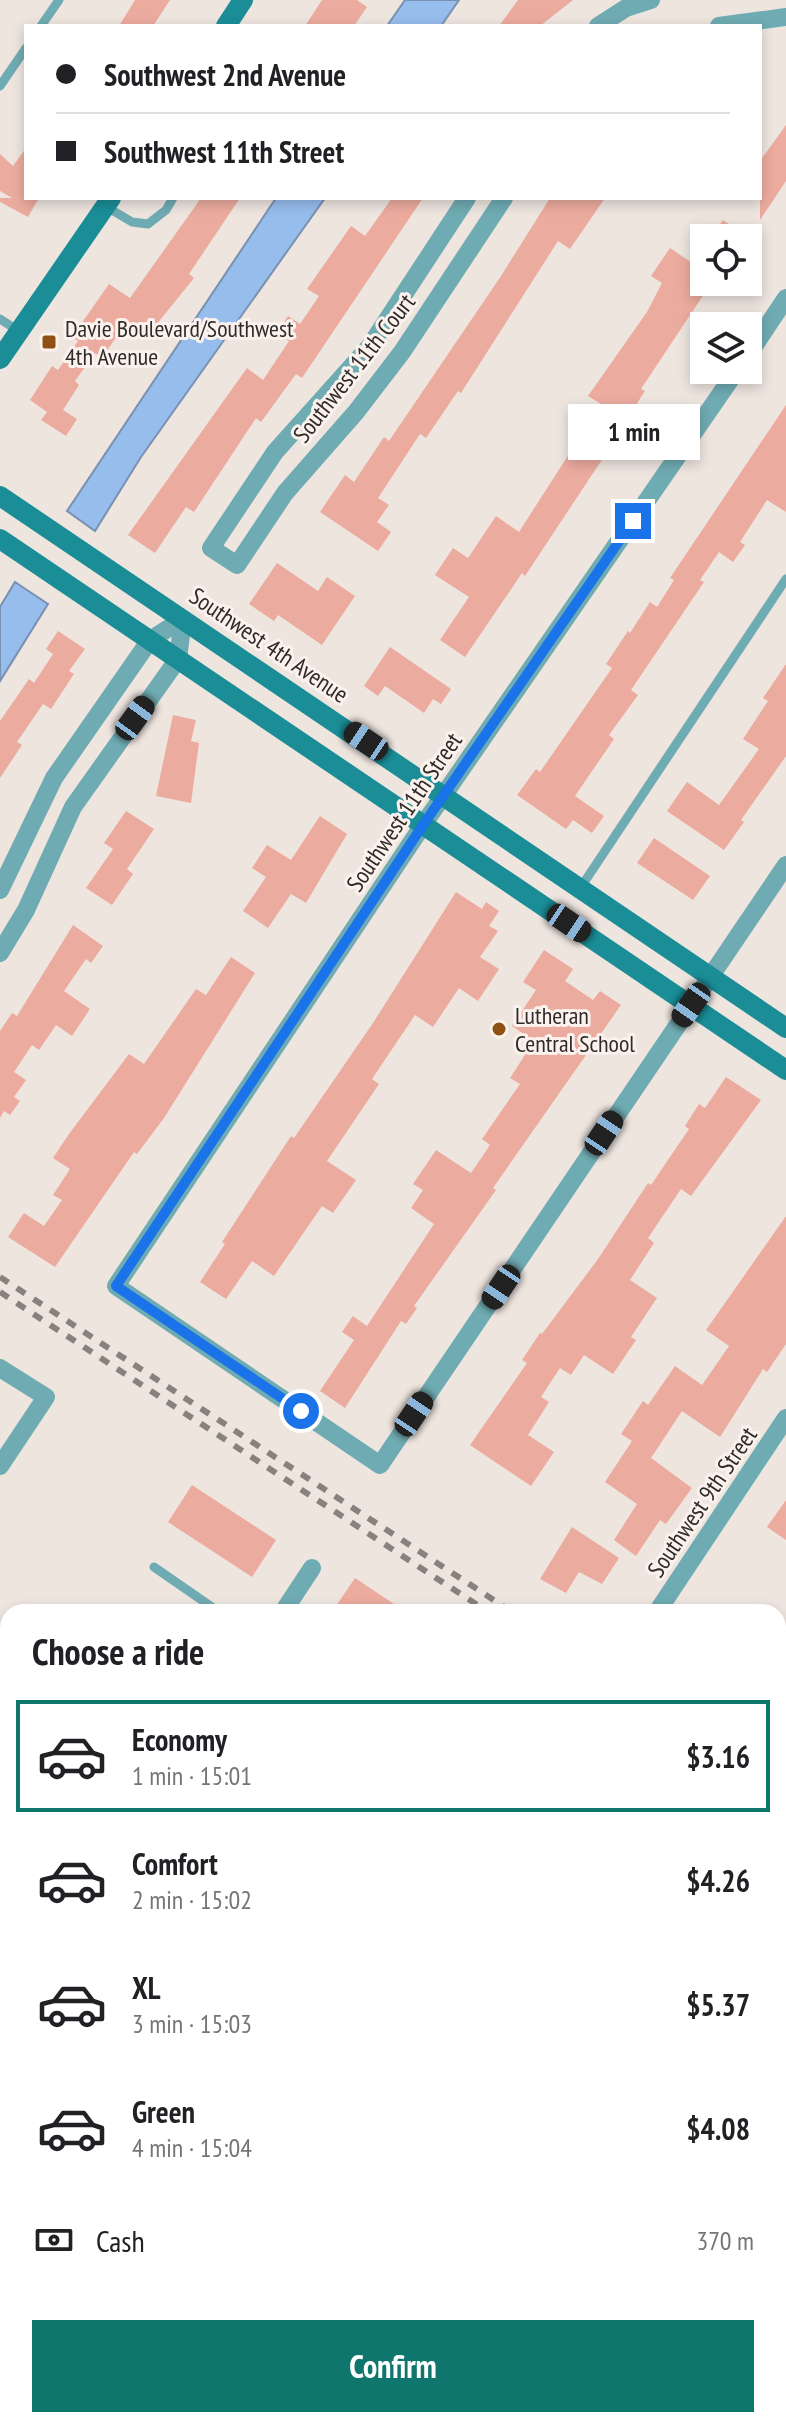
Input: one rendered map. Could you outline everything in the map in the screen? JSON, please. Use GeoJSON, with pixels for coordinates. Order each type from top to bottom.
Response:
{"type":"FeatureCollection","features":[{"type":"Feature","properties":{"kind":"main road"},"geometry":{"type":"LineString","coordinates":[[227,24],[243,0]]}},
{"type":"Feature","properties":{"kind":"main road"},"geometry":{"type":"LineString","coordinates":[[0,359],[108,202]]}},
{"type":"Feature","properties":{"kind":"main road","name":"Southwest 4th Avenue"},"geometry":{"type":"LineString","coordinates":[[0,496],[445,793],[786,1028]]}},
{"type":"Feature","properties":{"kind":"main road"},"geometry":{"type":"LineString","coordinates":[[0,539],[786,1070]]}},
{"type":"Feature","properties":{"kind":"street"},"geometry":{"type":"LineString","coordinates":[[601,24],[626,8],[651,0]]}},
{"type":"Feature","properties":{"kind":"street"},"geometry":{"type":"LineString","coordinates":[[734,24],[786,17]]}},
{"type":"Feature","properties":{"kind":"street","name":"Southwest 11th Court"},"geometry":{"type":"LineString","coordinates":[[466,200],[370,346],[275,452],[211,548],[237,565],[285,493],[356,412],[402,352],[503,200]]}},
{"type":"Feature","properties":{"kind":"street"},"geometry":{"type":"LineString","coordinates":[[762,334],[786,298]]}},
{"type":"Feature","properties":{"kind":"street","name":"Southwest 11th Street"},"geometry":{"type":"LineString","coordinates":[[691,1005],[380,1465],[116,1286],[423,825],[727,384]]}},
{"type":"Feature","properties":{"kind":"street"},"geometry":{"type":"LineString","coordinates":[[0,890],[43,795],[150,640],[183,619]]}},
{"type":"Feature","properties":{"kind":"street"},"geometry":{"type":"LineString","coordinates":[[0,953],[26,910],[73,807],[178,659],[183,619]]}},
{"type":"Feature","properties":{"kind":"street"},"geometry":{"type":"LineString","coordinates":[[691,1005],[786,865]]}},
{"type":"Feature","properties":{"kind":"street"},"geometry":{"type":"LineString","coordinates":[[0,1368],[46,1397],[0,1466]]}},
{"type":"Feature","properties":{"kind":"street","name":"Southwest 9th Street"},"geometry":{"type":"LineString","coordinates":[[662,1604],[786,1418]]}},
{"type":"Feature","properties":{"kind":"street"},"geometry":{"type":"LineString","coordinates":[[288,1604],[312,1568]]}},
{"type":"Feature","properties":{"kind":"lane"},"geometry":{"type":"LineString","coordinates":[[42,24],[59,0]]}},
{"type":"Feature","properties":{"kind":"lane"},"geometry":{"type":"LineString","coordinates":[[0,86],[24,51]]}},
{"type":"Feature","properties":{"kind":"lane"},"geometry":{"type":"LineString","coordinates":[[108,202],[132,222],[148,224],[166,210],[172,200]]}},
{"type":"Feature","properties":{"kind":"lane"},"geometry":{"type":"LineString","coordinates":[[0,319],[20,332]]}},
{"type":"Feature","properties":{"kind":"lane"},"geometry":{"type":"LineString","coordinates":[[581,887],[786,579]]}},
{"type":"Feature","properties":{"kind":"lane"},"geometry":{"type":"LineString","coordinates":[[154,1567],[207,1604]]}},
{"type":"Feature","properties":{"kind":"water"},"geometry":{"type":"Polygon","coordinates":[[[405,0],[459,0],[442,24],[388,24],[405,0]]]}},
{"type":"Feature","properties":{"kind":"water"},"geometry":{"type":"Polygon","coordinates":[[[275,200],[324,200],[141,457],[95,531],[67,511],[275,200]]]}},
{"type":"Feature","properties":{"kind":"water"},"geometry":{"type":"Polygon","coordinates":[[[15,582],[48,604],[0,681],[0,607],[15,582]]]}},
{"type":"Feature","properties":{"kind":"building"},"geometry":{"type":"Polygon","coordinates":[[[135,0],[170,0],[154,24],[120,24],[135,0]]]}},
{"type":"Feature","properties":{"kind":"building"},"geometry":{"type":"Polygon","coordinates":[[[322,0],[357,0],[367,7],[355,24],[306,24],[322,0]]]}},
{"type":"Feature","properties":{"kind":"building"},"geometry":{"type":"Polygon","coordinates":[[[518,0],[573,0],[543,24],[500,24],[518,0]]]}},
{"type":"Feature","properties":{"kind":"building"},"geometry":{"type":"Polygon","coordinates":[[[786,125],[786,181],[760,220],[762,200],[762,158],[786,125]]]}},
{"type":"Feature","properties":{"kind":"building"},"geometry":{"type":"Polygon","coordinates":[[[24,151],[24,200],[38,200],[28,217],[0,202],[0,198],[12,198],[0,191],[0,154],[13,166],[24,151]]]}},
{"type":"Feature","properties":{"kind":"building"},"geometry":{"type":"Polygon","coordinates":[[[200,200],[239,200],[189,274],[194,278],[148,335],[127,321],[102,358],[95,353],[75,381],[79,385],[63,410],[77,419],[66,436],[41,420],[47,412],[30,400],[52,366],[58,370],[78,341],[72,337],[109,284],[130,298],[200,200]]]}},
{"type":"Feature","properties":{"kind":"building"},"geometry":{"type":"Polygon","coordinates":[[[391,200],[422,200],[302,378],[296,374],[261,422],[256,418],[194,512],[186,507],[155,553],[128,535],[247,368],[263,380],[289,341],[277,333],[288,316],[300,324],[319,296],[307,289],[351,226],[365,236],[391,200]]]}},
{"type":"Feature","properties":{"kind":"building"},"geometry":{"type":"Polygon","coordinates":[[[549,200],[604,200],[570,249],[558,241],[461,393],[458,391],[426,438],[420,434],[378,498],[389,505],[377,522],[391,532],[378,551],[320,512],[345,475],[354,482],[384,437],[389,441],[549,200]]]}},
{"type":"Feature","properties":{"kind":"building"},"geometry":{"type":"Polygon","coordinates":[[[670,248],[690,262],[690,296],[703,296],[641,389],[645,391],[619,431],[623,434],[607,452],[525,576],[522,573],[465,657],[440,640],[469,597],[435,575],[453,548],[468,558],[496,516],[519,532],[601,404],[588,396],[647,312],[662,283],[651,276],[670,248]]]}},
{"type":"Feature","properties":{"kind":"building"},"geometry":{"type":"Polygon","coordinates":[[[786,405],[786,512],[767,500],[740,542],[745,545],[733,562],[719,552],[700,580],[704,582],[631,690],[638,695],[609,735],[614,739],[575,796],[604,816],[592,833],[573,820],[566,829],[517,795],[536,769],[540,772],[612,668],[606,664],[628,631],[630,633],[650,602],[657,607],[674,580],[670,578],[786,405]]]}},
{"type":"Feature","properties":{"kind":"building"},"geometry":{"type":"Polygon","coordinates":[[[277,563],[318,591],[327,577],[355,596],[322,645],[278,615],[274,621],[249,604],[277,563]]]}},
{"type":"Feature","properties":{"kind":"building"},"geometry":{"type":"Polygon","coordinates":[[[58,631],[85,649],[69,671],[74,674],[51,709],[43,704],[17,742],[22,745],[0,778],[0,721],[29,679],[34,683],[53,654],[46,649],[58,631]]]}},
{"type":"Feature","properties":{"kind":"building"},"geometry":{"type":"Polygon","coordinates":[[[390,647],[451,689],[441,704],[433,699],[424,713],[385,686],[378,696],[364,686],[390,647]]]}},
{"type":"Feature","properties":{"kind":"building"},"geometry":{"type":"Polygon","coordinates":[[[786,664],[786,756],[724,850],[667,811],[687,782],[719,805],[759,749],[743,739],[768,701],[763,698],[786,664]]]}},
{"type":"Feature","properties":{"kind":"building"},"geometry":{"type":"Polygon","coordinates":[[[173,715],[196,720],[191,741],[199,743],[191,803],[156,796],[173,715]]]}},
{"type":"Feature","properties":{"kind":"building"},"geometry":{"type":"Polygon","coordinates":[[[126,811],[154,829],[127,869],[133,874],[112,905],[86,888],[113,849],[104,843],[126,811]]]}},
{"type":"Feature","properties":{"kind":"building"},"geometry":{"type":"Polygon","coordinates":[[[320,816],[347,834],[306,903],[291,894],[268,928],[243,911],[266,877],[252,868],[267,845],[291,860],[320,816]]]}},
{"type":"Feature","properties":{"kind":"building"},"geometry":{"type":"Polygon","coordinates":[[[654,838],[710,876],[693,900],[637,863],[654,838]]]}},
{"type":"Feature","properties":{"kind":"building"},"geometry":{"type":"Polygon","coordinates":[[[456,892],[482,909],[486,902],[499,911],[489,926],[498,931],[480,957],[499,969],[478,1001],[459,988],[433,1027],[415,1015],[372,1079],[379,1084],[327,1161],[356,1180],[333,1213],[322,1206],[274,1276],[252,1261],[226,1299],[200,1282],[225,1244],[222,1242],[291,1136],[294,1138],[373,1023],[456,892]]]}},
{"type":"Feature","properties":{"kind":"building"},"geometry":{"type":"Polygon","coordinates":[[[73,925],[103,946],[91,963],[86,959],[64,991],[90,1009],[72,1036],[56,1025],[39,1050],[32,1045],[14,1072],[26,1080],[14,1097],[20,1101],[10,1115],[4,1111],[0,1118],[0,1031],[12,1013],[17,1016],[73,925]]]}},
{"type":"Feature","properties":{"kind":"building"},"geometry":{"type":"Polygon","coordinates":[[[544,950],[573,969],[565,981],[593,1000],[600,991],[621,1005],[493,1188],[496,1190],[414,1306],[417,1308],[406,1324],[401,1321],[345,1408],[320,1391],[354,1340],[342,1332],[353,1316],[367,1326],[434,1224],[411,1208],[423,1190],[413,1184],[436,1150],[471,1173],[490,1145],[482,1139],[520,1084],[510,1078],[534,1041],[512,1026],[536,990],[523,982],[544,950]]]}},
{"type":"Feature","properties":{"kind":"building"},"geometry":{"type":"Polygon","coordinates":[[[231,957],[255,973],[164,1118],[137,1154],[134,1152],[55,1267],[8,1237],[24,1213],[44,1226],[62,1200],[53,1195],[70,1169],[53,1158],[69,1134],[129,1054],[144,1064],[196,989],[206,995],[231,957]]]}},
{"type":"Feature","properties":{"kind":"building"},"geometry":{"type":"Polygon","coordinates":[[[726,1077],[761,1100],[691,1196],[681,1189],[648,1238],[654,1243],[630,1280],[657,1298],[631,1337],[636,1340],[613,1374],[584,1355],[571,1375],[560,1368],[541,1397],[549,1402],[528,1435],[554,1452],[531,1486],[470,1445],[527,1363],[522,1360],[540,1333],[598,1259],[648,1183],[651,1185],[689,1129],[685,1126],[699,1104],[705,1108],[726,1077]]]}},
{"type":"Feature","properties":{"kind":"building"},"geometry":{"type":"Polygon","coordinates":[[[786,1216],[786,1344],[767,1372],[763,1369],[720,1437],[682,1411],[651,1458],[692,1488],[666,1524],[660,1520],[636,1556],[614,1540],[637,1504],[605,1482],[632,1441],[621,1434],[643,1401],[648,1405],[675,1366],[702,1385],[729,1346],[706,1330],[786,1216]]]}},
{"type":"Feature","properties":{"kind":"building"},"geometry":{"type":"Polygon","coordinates":[[[192,1485],[276,1540],[252,1577],[168,1522],[192,1485]]]}},
{"type":"Feature","properties":{"kind":"building"},"geometry":{"type":"Polygon","coordinates":[[[786,1500],[786,1540],[767,1527],[786,1500]]]}},
{"type":"Feature","properties":{"kind":"building"},"geometry":{"type":"Polygon","coordinates":[[[572,1527],[619,1558],[602,1584],[579,1572],[566,1593],[540,1579],[572,1527]]]}},
{"type":"Feature","properties":{"kind":"building"},"geometry":{"type":"Polygon","coordinates":[[[355,1578],[394,1604],[337,1604],[355,1578]]]}},
{"type":"Feature","properties":{"kind":"railway"},"geometry":{"type":"LineString","coordinates":[[0,1277],[500,1604]]}},
{"type":"Feature","properties":{"kind":"railway"},"geometry":{"type":"LineString","coordinates":[[0,1292],[476,1604]]}},
{"type":"Feature","properties":{"kind":"place","name":"Davie Boulevard/Southwest 4th Avenue"},"geometry":{"type":"Point","coordinates":[49,342]}},
{"type":"Feature","properties":{"kind":"place","name":"Lutheran Central School"},"geometry":{"type":"Point","coordinates":[499,1029]}},
{"type":"Feature","properties":{"kind":"route"},"geometry":{"type":"LineString","coordinates":[[301,1411],[116,1286],[423,825],[633,521]]}}]}
